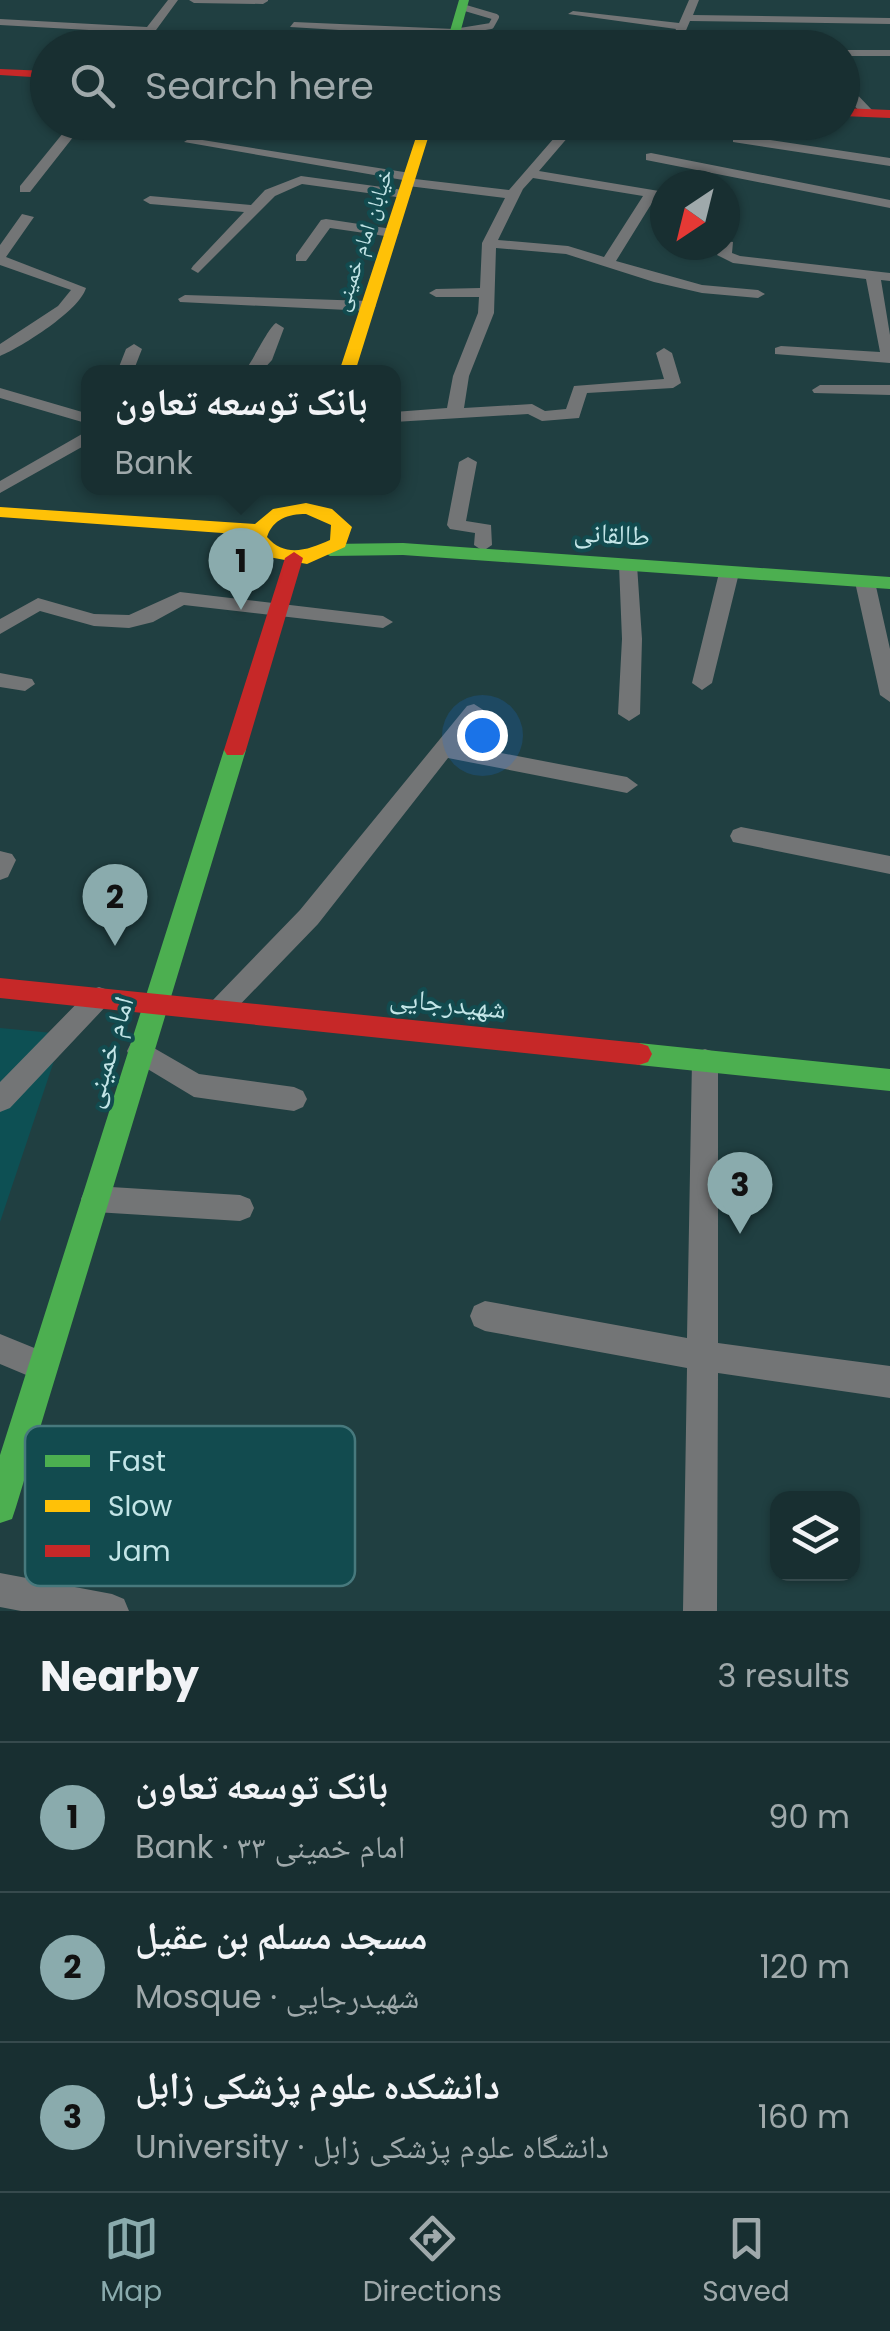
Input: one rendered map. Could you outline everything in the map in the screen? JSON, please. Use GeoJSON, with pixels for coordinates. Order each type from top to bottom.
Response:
{"type":"FeatureCollection","features":[{"type":"Feature","properties":{"kind":"main road"},"geometry":{"type":"LineString","coordinates":[[455,30],[463,4]]}},
{"type":"Feature","properties":{"kind":"main road"},"geometry":{"type":"LineString","coordinates":[[0,72],[30,73]]}},
{"type":"Feature","properties":{"kind":"main road","name":"خیابان امام خمینی"},"geometry":{"type":"LineString","coordinates":[[349,365],[422,140]]}},
{"type":"Feature","properties":{"kind":"main road"},"geometry":{"type":"LineString","coordinates":[[306,498],[342,527],[338,544],[330,550],[294,558],[270,552],[258,538],[270,516],[306,498]]}},
{"type":"Feature","properties":{"kind":"main road"},"geometry":{"type":"LineString","coordinates":[[0,512],[259,530]]}},
{"type":"Feature","properties":{"kind":"main road","name":"طالقانی"},"geometry":{"type":"LineString","coordinates":[[342,527],[483,546],[890,572]]}},
{"type":"Feature","properties":{"kind":"main road","name":"طالقانی"},"geometry":{"type":"LineString","coordinates":[[330,550],[404,548],[890,584]]}},
{"type":"Feature","properties":{"kind":"main road","name":"امام خمینی"},"geometry":{"type":"LineString","coordinates":[[0,1507],[294,558]]}},
{"type":"Feature","properties":{"kind":"main road","name":"شهیدرجایی"},"geometry":{"type":"LineString","coordinates":[[0,988],[890,1080]]}},
{"type":"Feature","properties":{"kind":"street"},"geometry":{"type":"LineString","coordinates":[[0,22],[150,30],[173,0]]}},
{"type":"Feature","properties":{"kind":"street"},"geometry":{"type":"LineString","coordinates":[[194,0],[263,1]]}},
{"type":"Feature","properties":{"kind":"street"},"geometry":{"type":"LineString","coordinates":[[680,30],[694,0]]}},
{"type":"Feature","properties":{"kind":"street"},"geometry":{"type":"LineString","coordinates":[[573,14],[682,28]]}},
{"type":"Feature","properties":{"kind":"street"},"geometry":{"type":"LineString","coordinates":[[646,30],[890,22]]}},
{"type":"Feature","properties":{"kind":"street"},"geometry":{"type":"LineString","coordinates":[[294,25],[355,30]]}},
{"type":"Feature","properties":{"kind":"street"},"geometry":{"type":"LineString","coordinates":[[860,52],[890,53]]}},
{"type":"Feature","properties":{"kind":"street"},"geometry":{"type":"LineString","coordinates":[[26,190],[65,140]]}},
{"type":"Feature","properties":{"kind":"street"},"geometry":{"type":"LineString","coordinates":[[454,413],[461,376],[486,313],[489,243],[513,195],[558,140]]}},
{"type":"Feature","properties":{"kind":"street"},"geometry":{"type":"LineString","coordinates":[[714,170],[736,140]]}},
{"type":"Feature","properties":{"kind":"street"},"geometry":{"type":"LineString","coordinates":[[744,140],[890,162]]}},
{"type":"Feature","properties":{"kind":"street"},"geometry":{"type":"LineString","coordinates":[[190,142],[408,184]]}},
{"type":"Feature","properties":{"kind":"street"},"geometry":{"type":"LineString","coordinates":[[651,157],[682,170]]}},
{"type":"Feature","properties":{"kind":"street"},"geometry":{"type":"LineString","coordinates":[[528,173],[650,195]]}},
{"type":"Feature","properties":{"kind":"street"},"geometry":{"type":"LineString","coordinates":[[740,175],[890,204]]}},
{"type":"Feature","properties":{"kind":"street"},"geometry":{"type":"LineString","coordinates":[[198,269],[270,193],[301,180],[408,184],[513,195]]}},
{"type":"Feature","properties":{"kind":"street"},"geometry":{"type":"LineString","coordinates":[[204,204],[215,190]]}},
{"type":"Feature","properties":{"kind":"street"},"geometry":{"type":"LineString","coordinates":[[150,200],[255,208]]}},
{"type":"Feature","properties":{"kind":"street"},"geometry":{"type":"LineString","coordinates":[[606,263],[650,210]]}},
{"type":"Feature","properties":{"kind":"street"},"geometry":{"type":"LineString","coordinates":[[1,348],[63,309],[78,294],[78,288],[0,258],[26,217]]}},
{"type":"Feature","properties":{"kind":"street"},"geometry":{"type":"LineString","coordinates":[[300,258],[326,223],[392,233]]}},
{"type":"Feature","properties":{"kind":"street"},"geometry":{"type":"LineString","coordinates":[[489,243],[568,250],[654,278],[758,294]]}},
{"type":"Feature","properties":{"kind":"street"},"geometry":{"type":"LineString","coordinates":[[740,259],[882,276],[882,334],[890,357],[781,351]]}},
{"type":"Feature","properties":{"kind":"street"},"geometry":{"type":"LineString","coordinates":[[736,292],[752,262]]}},
{"type":"Feature","properties":{"kind":"street"},"geometry":{"type":"LineString","coordinates":[[641,292],[654,278]]}},
{"type":"Feature","properties":{"kind":"street"},"geometry":{"type":"LineString","coordinates":[[436,293],[488,292]]}},
{"type":"Feature","properties":{"kind":"street"},"geometry":{"type":"LineString","coordinates":[[185,299],[368,306]]}},
{"type":"Feature","properties":{"kind":"street"},"geometry":{"type":"LineString","coordinates":[[259,365],[276,328]]}},
{"type":"Feature","properties":{"kind":"street"},"geometry":{"type":"LineString","coordinates":[[128,365],[134,349]]}},
{"type":"Feature","properties":{"kind":"street"},"geometry":{"type":"LineString","coordinates":[[401,416],[532,410],[542,416],[572,414],[580,389],[673,383],[664,353]]}},
{"type":"Feature","properties":{"kind":"street"},"geometry":{"type":"LineString","coordinates":[[820,390],[890,390]]}},
{"type":"Feature","properties":{"kind":"street"},"geometry":{"type":"LineString","coordinates":[[0,393],[81,417]]}},
{"type":"Feature","properties":{"kind":"street"},"geometry":{"type":"LineString","coordinates":[[0,488],[81,439]]}},
{"type":"Feature","properties":{"kind":"street"},"geometry":{"type":"LineString","coordinates":[[468,462],[456,525],[484,529],[483,546]]}},
{"type":"Feature","properties":{"kind":"street"},"geometry":{"type":"LineString","coordinates":[[628,565],[632,639],[629,714]]}},
{"type":"Feature","properties":{"kind":"street"},"geometry":{"type":"LineString","coordinates":[[702,683],[729,572]]}},
{"type":"Feature","properties":{"kind":"street"},"geometry":{"type":"LineString","coordinates":[[864,582],[890,695]]}},
{"type":"Feature","properties":{"kind":"street"},"geometry":{"type":"LineString","coordinates":[[0,628],[38,604],[73,616],[127,624],[158,616],[180,598],[383,622]]}},
{"type":"Feature","properties":{"kind":"street"},"geometry":{"type":"LineString","coordinates":[[0,680],[25,684]]}},
{"type":"Feature","properties":{"kind":"street"},"geometry":{"type":"LineString","coordinates":[[220,1009],[309,916],[474,711]]}},
{"type":"Feature","properties":{"kind":"street"},"geometry":{"type":"LineString","coordinates":[[446,750],[627,785]]}},
{"type":"Feature","properties":{"kind":"street"},"geometry":{"type":"LineString","coordinates":[[741,836],[890,866]]}},
{"type":"Feature","properties":{"kind":"street"},"geometry":{"type":"LineString","coordinates":[[0,860],[4,860],[0,871]]}},
{"type":"Feature","properties":{"kind":"street"},"geometry":{"type":"LineString","coordinates":[[0,1100],[99,997]]}},
{"type":"Feature","properties":{"kind":"street"},"geometry":{"type":"LineString","coordinates":[[140,1051],[194,1086],[294,1098]]}},
{"type":"Feature","properties":{"kind":"street"},"geometry":{"type":"LineString","coordinates":[[700,1611],[704,1060]]}},
{"type":"Feature","properties":{"kind":"street"},"geometry":{"type":"LineString","coordinates":[[94,1199],[240,1208]]}},
{"type":"Feature","properties":{"kind":"street"},"geometry":{"type":"LineString","coordinates":[[486,1316],[702,1356],[890,1382]]}},
{"type":"Feature","properties":{"kind":"street"},"geometry":{"type":"LineString","coordinates":[[0,1349],[43,1367]]}},
{"type":"Feature","properties":{"kind":"street"},"geometry":{"type":"LineString","coordinates":[[16,1453],[25,1454]]}},
{"type":"Feature","properties":{"kind":"street"},"geometry":{"type":"LineString","coordinates":[[0,1590],[112,1611]]}},
{"type":"Feature","properties":{"kind":"lane"},"geometry":{"type":"LineString","coordinates":[[463,4],[494,15],[494,24],[476,30]]}},
{"type":"Feature","properties":{"kind":"shaded area"},"geometry":{"type":"Polygon","coordinates":[[[0,1028],[63,1034],[0,1222],[0,1028]]]}},
{"type":"Feature","properties":{"kind":"traffic: fast"},"geometry":{"type":"LineString","coordinates":[[455,30],[464,0]]}},
{"type":"Feature","properties":{"kind":"traffic: fast"},"geometry":{"type":"LineString","coordinates":[[330,550],[403,549],[890,583]]}},
{"type":"Feature","properties":{"kind":"traffic: fast"},"geometry":{"type":"LineString","coordinates":[[25,1426],[235,750]]}},
{"type":"Feature","properties":{"kind":"traffic: fast"},"geometry":{"type":"LineString","coordinates":[[639,1054],[890,1080]]}},
{"type":"Feature","properties":{"kind":"traffic: fast"},"geometry":{"type":"LineString","coordinates":[[0,1507],[25,1426]]}},
{"type":"Feature","properties":{"kind":"traffic: slow"},"geometry":{"type":"LineString","coordinates":[[349,365],[421,140]]}},
{"type":"Feature","properties":{"kind":"traffic: slow"},"geometry":{"type":"LineString","coordinates":[[291,509],[313,509],[332,516],[343,527],[338,543],[307,558],[270,552],[258,538],[262,527],[274,516],[291,509]]}},
{"type":"Feature","properties":{"kind":"traffic: slow"},"geometry":{"type":"LineString","coordinates":[[0,512],[259,530]]}},
{"type":"Feature","properties":{"kind":"traffic: jam"},"geometry":{"type":"LineString","coordinates":[[0,72],[30,74]]}},
{"type":"Feature","properties":{"kind":"traffic: jam"},"geometry":{"type":"LineString","coordinates":[[860,113],[890,114]]}},
{"type":"Feature","properties":{"kind":"traffic: jam"},"geometry":{"type":"LineString","coordinates":[[235,750],[294,558]]}},
{"type":"Feature","properties":{"kind":"traffic: jam"},"geometry":{"type":"LineString","coordinates":[[0,988],[639,1054]]}},
{"type":"Feature","properties":{"kind":"place","name":"بانک توسعه تعاون"},"geometry":{"type":"Point","coordinates":[241,610]}},
{"type":"Feature","properties":{"kind":"place","name":"مسجد مسلم بن عقیل"},"geometry":{"type":"Point","coordinates":[115,946]}},
{"type":"Feature","properties":{"kind":"place","name":"دانشکده علوم پزشکی زابل"},"geometry":{"type":"Point","coordinates":[740,1234]}}]}
